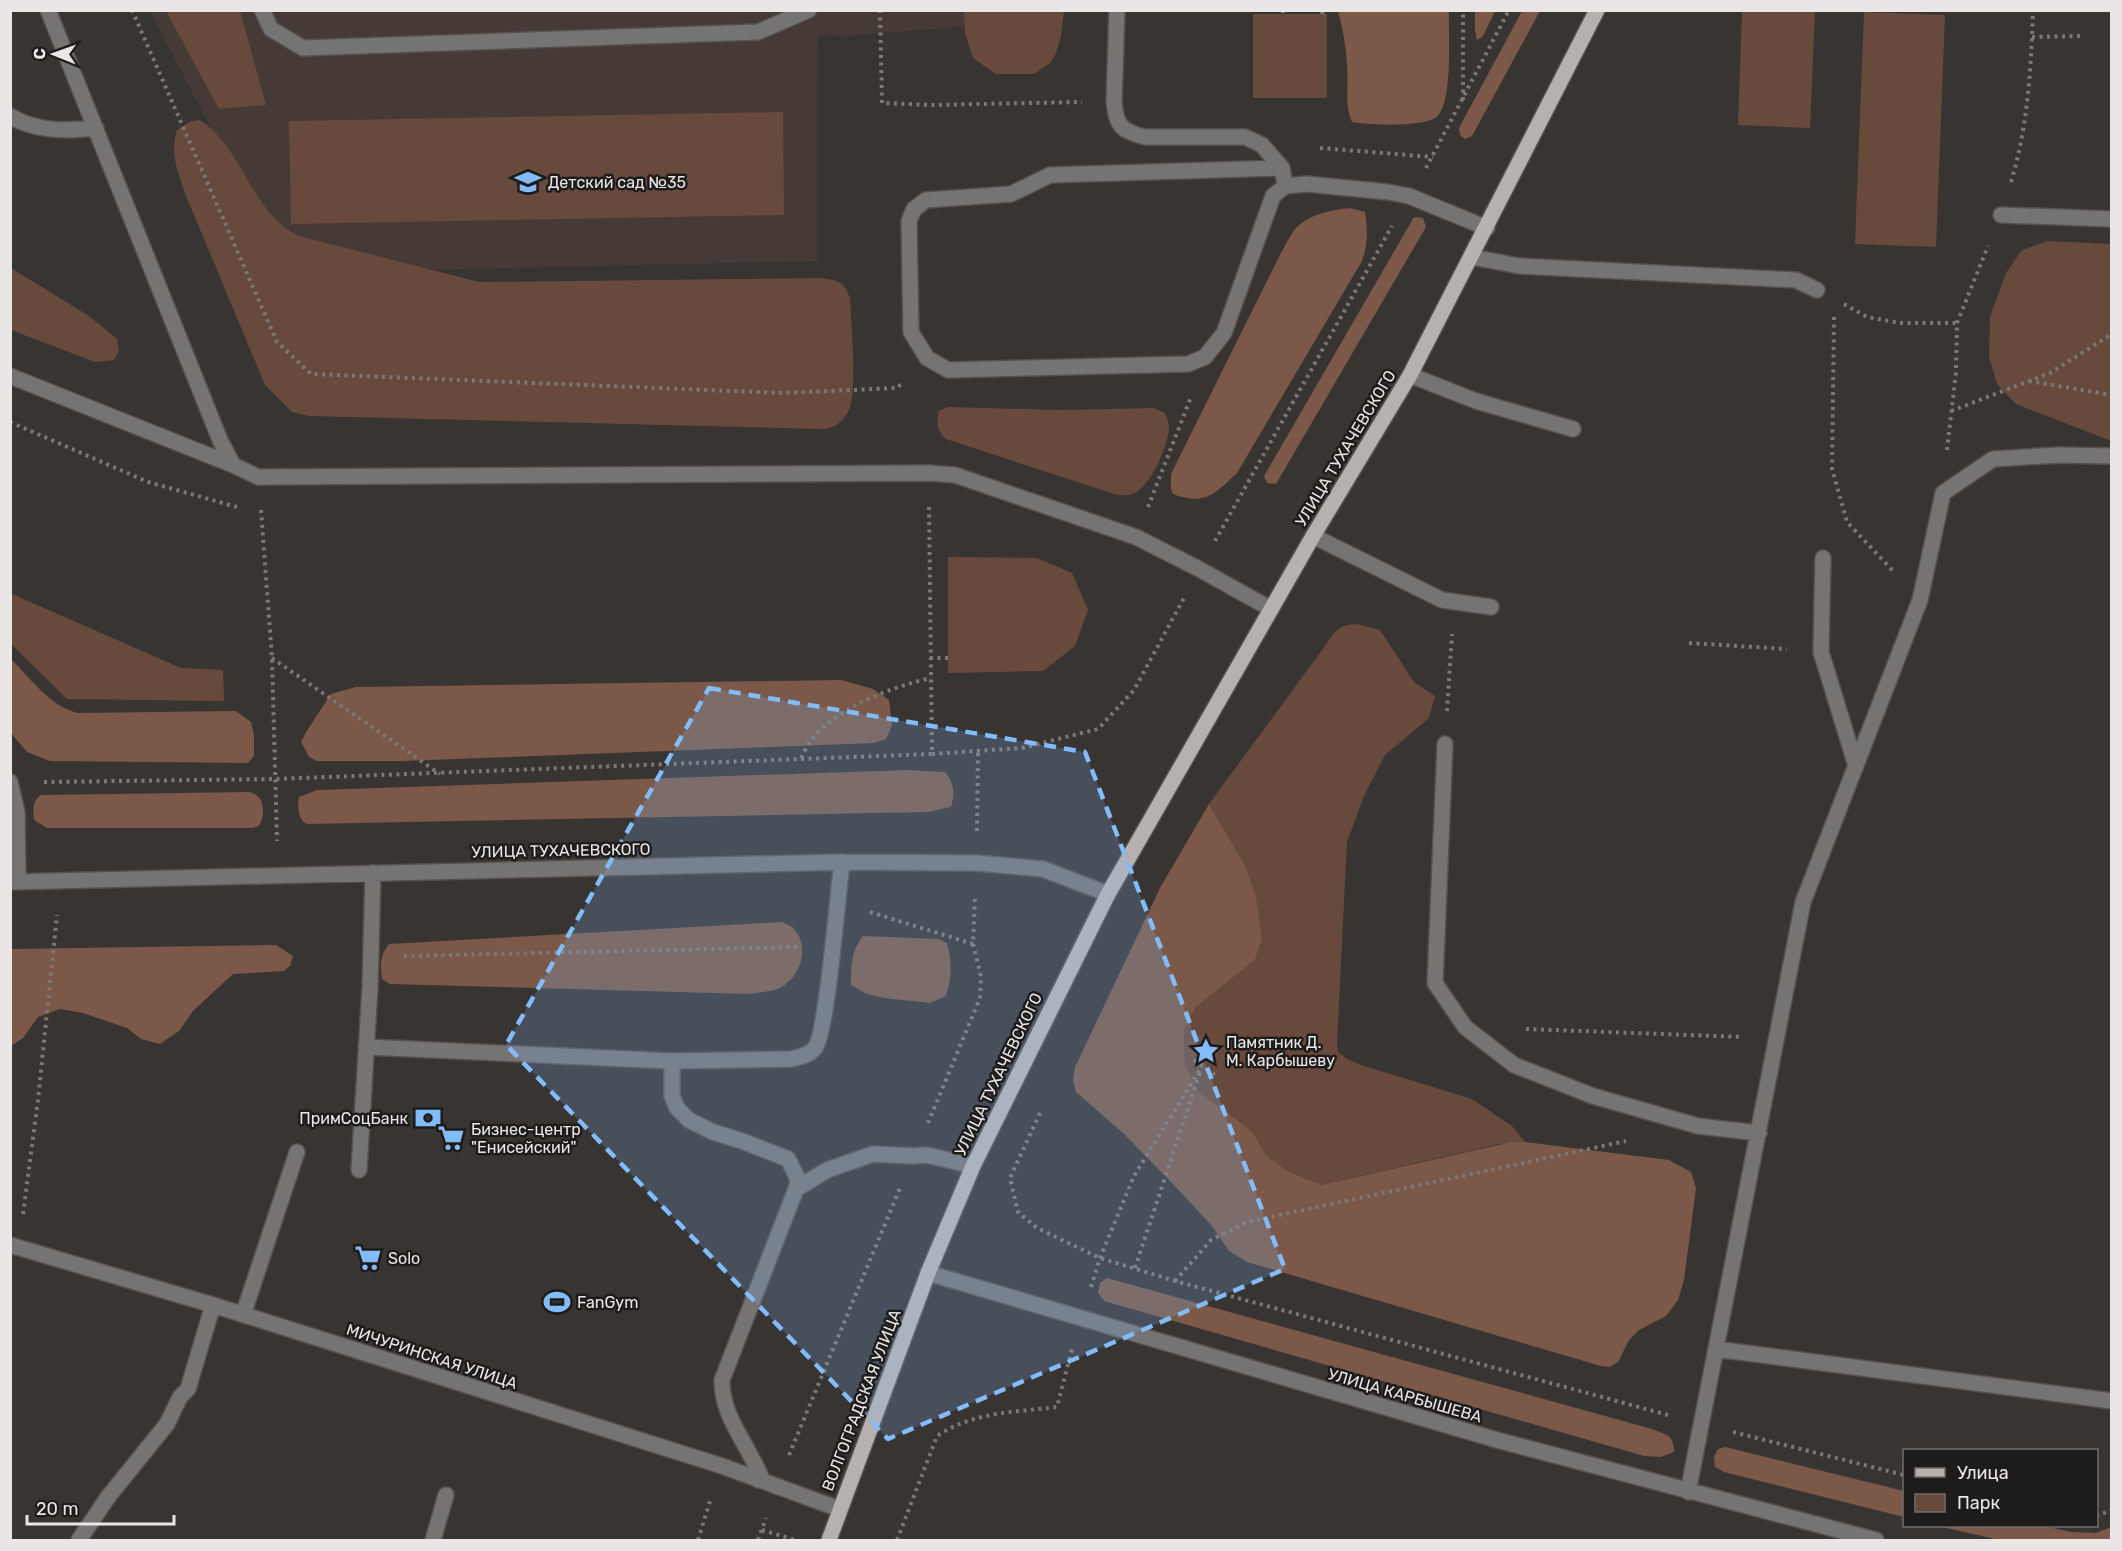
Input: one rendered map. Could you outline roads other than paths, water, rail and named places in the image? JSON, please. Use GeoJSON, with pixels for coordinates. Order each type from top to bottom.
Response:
{"type":"FeatureCollection","features":[{"type":"Feature","properties":{"kind":"main road","name":"УЛИЦА ТУХАЧЕВСКОГО"},"geometry":{"type":"LineString","coordinates":[[928,1273],[973,1166],[1108,894],[1313,536],[1410,375],[1597,10]]}},
{"type":"Feature","properties":{"kind":"main road","name":"ВОЛГОГРАДСКАЯ УЛИЦА"},"geometry":{"type":"LineString","coordinates":[[829,1540],[928,1273]]}},
{"type":"Feature","properties":{"kind":"street"},"geometry":{"type":"LineString","coordinates":[[48,10],[220,440],[233,465]]}},
{"type":"Feature","properties":{"kind":"street"},"geometry":{"type":"LineString","coordinates":[[262,10],[271,29],[303,48],[758,32],[809,10]]}},
{"type":"Feature","properties":{"kind":"street"},"geometry":{"type":"LineString","coordinates":[[1117,10],[1114,102],[1115,116],[1119,124],[1130,133],[1145,137],[1245,137],[1262,145],[1282,168],[1285,186]]}},
{"type":"Feature","properties":{"kind":"street"},"geometry":{"type":"LineString","coordinates":[[10,116],[30,126],[68,130],[96,128]]}},
{"type":"Feature","properties":{"kind":"street"},"geometry":{"type":"LineString","coordinates":[[1282,168],[1050,175],[1011,194],[926,201],[914,209],[909,220],[912,332],[927,358],[948,370],[1188,364],[1205,357],[1224,333],[1273,196],[1285,186],[1307,184],[1409,196],[1487,228]]}},
{"type":"Feature","properties":{"kind":"street"},"geometry":{"type":"LineString","coordinates":[[2001,215],[2112,219]]}},
{"type":"Feature","properties":{"kind":"street"},"geometry":{"type":"LineString","coordinates":[[1472,257],[1519,266],[1796,280],[1817,290]]}},
{"type":"Feature","properties":{"kind":"street"},"geometry":{"type":"LineString","coordinates":[[1410,375],[1476,401],[1573,429]]}},
{"type":"Feature","properties":{"kind":"street"},"geometry":{"type":"LineString","coordinates":[[10,376],[258,477],[929,473],[955,475],[1136,537],[1271,609]]}},
{"type":"Feature","properties":{"kind":"street"},"geometry":{"type":"LineString","coordinates":[[1688,1492],[1803,902],[1920,600],[1943,493],[1993,459],[2059,455],[2112,456]]}},
{"type":"Feature","properties":{"kind":"street"},"geometry":{"type":"LineString","coordinates":[[1313,536],[1442,600],[1491,608]]}},
{"type":"Feature","properties":{"kind":"street"},"geometry":{"type":"LineString","coordinates":[[1823,558],[1821,652],[1856,766]]}},
{"type":"Feature","properties":{"kind":"street"},"geometry":{"type":"LineString","coordinates":[[1445,744],[1435,983],[1465,1027],[1514,1065],[1593,1096],[1698,1126],[1759,1133]]}},
{"type":"Feature","properties":{"kind":"street"},"geometry":{"type":"LineString","coordinates":[[11,782],[17,812],[14,882]]}},
{"type":"Feature","properties":{"kind":"street"},"geometry":{"type":"LineString","coordinates":[[366,1047],[672,1061],[790,1059],[805,1056],[816,1047],[821,1031],[842,862]]}},
{"type":"Feature","properties":{"kind":"street","name":"УЛИЦА ТУХАЧЕВСКОГО"},"geometry":{"type":"LineString","coordinates":[[14,882],[842,862],[976,864],[1043,869],[1108,894]]}},
{"type":"Feature","properties":{"kind":"street"},"geometry":{"type":"LineString","coordinates":[[359,1170],[374,873]]}},
{"type":"Feature","properties":{"kind":"street"},"geometry":{"type":"LineString","coordinates":[[672,1061],[672,1096],[676,1108],[689,1120],[713,1132],[742,1140],[788,1159],[798,1182],[722,1380],[721,1396],[726,1411],[753,1456],[761,1477],[758,1480]]}},
{"type":"Feature","properties":{"kind":"street"},"geometry":{"type":"LineString","coordinates":[[243,1315],[297,1152]]}},
{"type":"Feature","properties":{"kind":"street"},"geometry":{"type":"LineString","coordinates":[[796,1189],[832,1167],[873,1154],[927,1155],[973,1166]]}},
{"type":"Feature","properties":{"kind":"street","name":"МИЧУРИНСКАЯ УЛИЦА"},"geometry":{"type":"LineString","coordinates":[[14,1246],[213,1305],[722,1466],[839,1509]]}},
{"type":"Feature","properties":{"kind":"street","name":"УЛИЦА КАРБЫШЕВА"},"geometry":{"type":"LineString","coordinates":[[928,1273],[1497,1440],[1876,1540]]}},
{"type":"Feature","properties":{"kind":"street"},"geometry":{"type":"LineString","coordinates":[[79,1540],[108,1497],[167,1424],[180,1397],[188,1389],[213,1305]]}},
{"type":"Feature","properties":{"kind":"street"},"geometry":{"type":"LineString","coordinates":[[1716,1349],[2112,1401]]}},
{"type":"Feature","properties":{"kind":"street"},"geometry":{"type":"LineString","coordinates":[[434,1540],[446,1495]]}},
{"type":"Feature","properties":{"kind":"place","name":"Детский сад №35"},"geometry":{"type":"Point","coordinates":[528,182]}},
{"type":"Feature","properties":{"kind":"place","name":"Памятник Д. М. Карбышеву"},"geometry":{"type":"Point","coordinates":[1206,1051]}},
{"type":"Feature","properties":{"kind":"place","name":"ПримСоцБанк"},"geometry":{"type":"Point","coordinates":[428,1118]}},
{"type":"Feature","properties":{"kind":"place","name":"Бизнес-центр \"Енисейский\""},"geometry":{"type":"Point","coordinates":[451,1138]}},
{"type":"Feature","properties":{"kind":"place","name":"Solo"},"geometry":{"type":"Point","coordinates":[368,1258]}},
{"type":"Feature","properties":{"kind":"place","name":"FanGym"},"geometry":{"type":"Point","coordinates":[557,1302]}}]}
